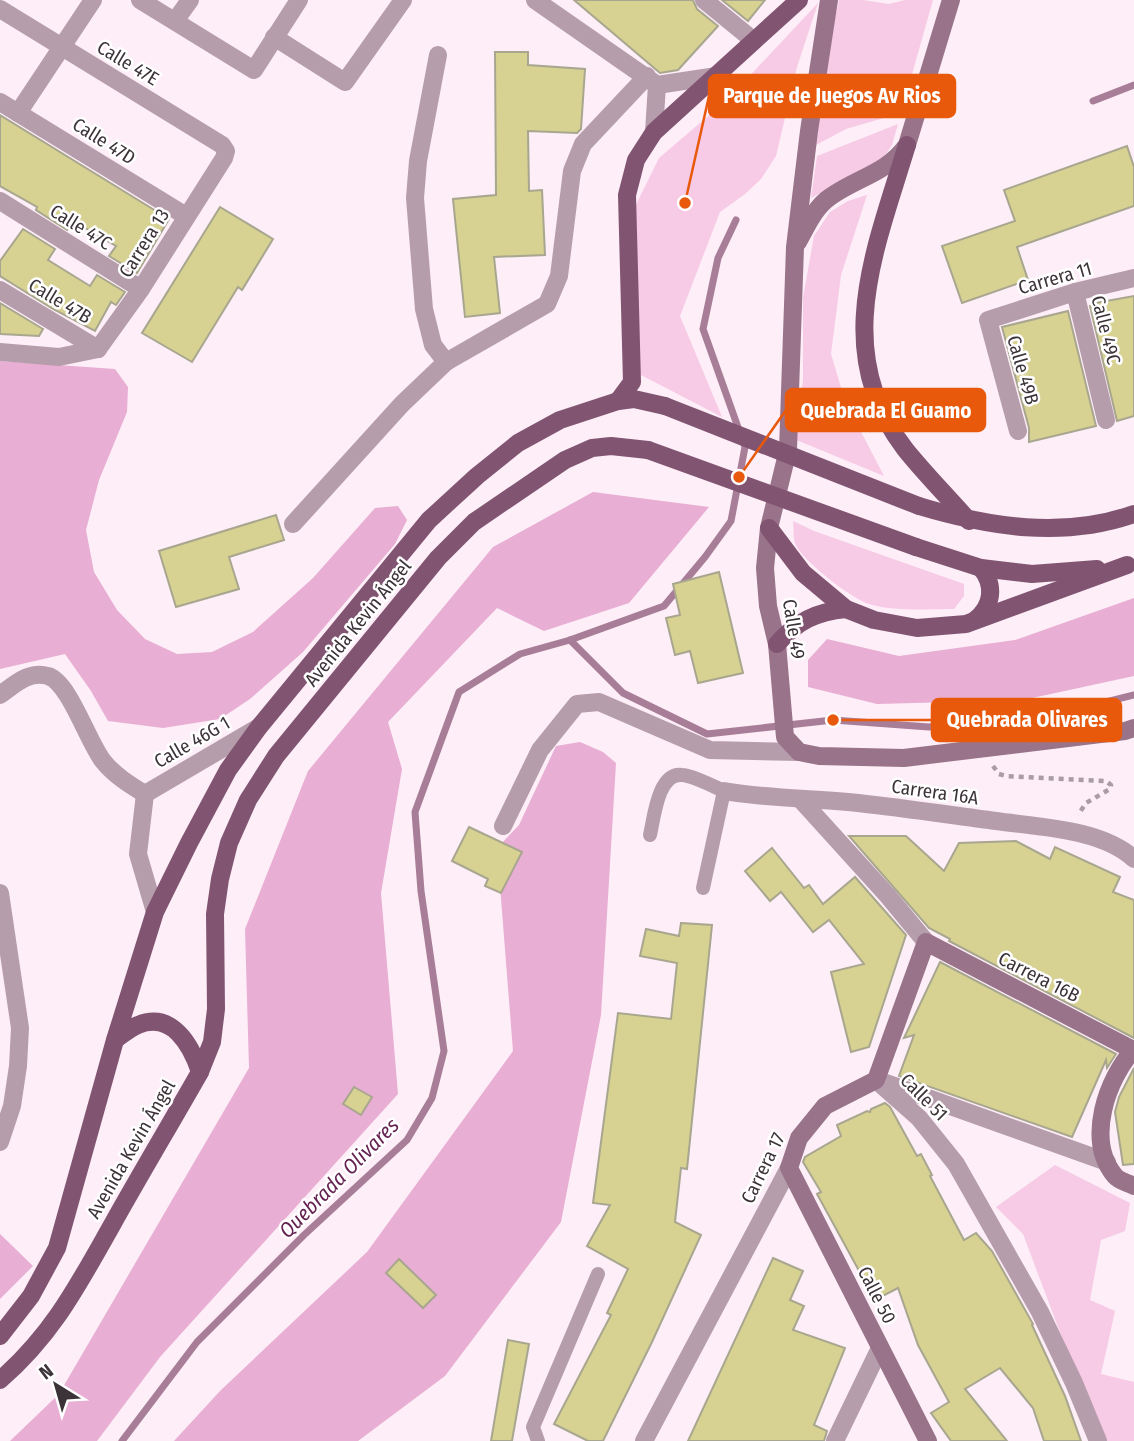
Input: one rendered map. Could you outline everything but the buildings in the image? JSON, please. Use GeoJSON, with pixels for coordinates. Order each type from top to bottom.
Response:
{"type":"FeatureCollection","features":[{"type":"Feature","properties":{"kind":"main road"},"geometry":{"type":"LineString","coordinates":[[618,401],[632,382],[628,329],[627,195],[636,160],[654,132],[799,0]]}},
{"type":"Feature","properties":{"kind":"main road","name":"Calle 49"},"geometry":{"type":"LineString","coordinates":[[799,752],[785,737],[778,645],[768,606],[765,568],[769,528],[788,450],[795,247],[808,131],[829,0]]}},
{"type":"Feature","properties":{"kind":"main road"},"geometry":{"type":"LineString","coordinates":[[951,0],[869,272],[862,323],[867,365],[880,405],[904,447],[969,521]]}},
{"type":"Feature","properties":{"kind":"main road"},"geometry":{"type":"LineString","coordinates":[[795,247],[813,215],[828,198],[885,168],[907,145]]}},
{"type":"Feature","properties":{"kind":"main road","name":"Avenida Kevin Ángel"},"geometry":{"type":"LineString","coordinates":[[0,1336],[31,1296],[57,1248],[115,1040],[155,912],[228,770],[259,727],[429,520],[518,443],[559,420],[618,401],[634,399],[665,406],[919,506],[969,521],[1012,527],[1064,528],[1118,520],[1134,514]]}},
{"type":"Feature","properties":{"kind":"main road","name":"Avenida Kevin Ángel"},"geometry":{"type":"LineString","coordinates":[[0,1380],[27,1357],[61,1314],[200,1072],[212,1042],[216,1009],[215,914],[223,867],[229,843],[248,800],[276,756],[438,558],[474,522],[565,460],[592,448],[611,446],[648,450],[981,568],[1032,574],[1077,572],[1131,564]]}},
{"type":"Feature","properties":{"kind":"main road"},"geometry":{"type":"LineString","coordinates":[[769,528],[803,573],[846,609],[874,620],[917,628],[966,624],[1131,564]]}},
{"type":"Feature","properties":{"kind":"main road"},"geometry":{"type":"LineString","coordinates":[[966,624],[980,616],[991,595],[987,575],[981,568]]}},
{"type":"Feature","properties":{"kind":"main road"},"geometry":{"type":"LineString","coordinates":[[778,645],[790,629],[807,618],[826,611],[846,609]]}},
{"type":"Feature","properties":{"kind":"main road"},"geometry":{"type":"LineString","coordinates":[[799,752],[819,756],[904,758],[982,750],[1134,728]]}},
{"type":"Feature","properties":{"kind":"main road","name":"Carrera 16B"},"geometry":{"type":"LineString","coordinates":[[926,942],[1134,1050]]}},
{"type":"Feature","properties":{"kind":"main road","name":"Calle 51"},"geometry":{"type":"LineString","coordinates":[[876,1080],[926,942]]}},
{"type":"Feature","properties":{"kind":"main road"},"geometry":{"type":"LineString","coordinates":[[115,1040],[139,1024],[159,1022],[169,1025],[190,1047],[200,1072]]}},
{"type":"Feature","properties":{"kind":"main road"},"geometry":{"type":"LineString","coordinates":[[1134,1050],[1112,1080],[1102,1118],[1102,1145],[1107,1162],[1116,1178],[1134,1186]]}},
{"type":"Feature","properties":{"kind":"main road","name":"Carrera 17"},"geometry":{"type":"LineString","coordinates":[[789,1168],[799,1138],[825,1106],[876,1080]]}},
{"type":"Feature","properties":{"kind":"main road","name":"Calle 50"},"geometry":{"type":"LineString","coordinates":[[789,1168],[928,1441]]}},
{"type":"Feature","properties":{"kind":"street"},"geometry":{"type":"LineString","coordinates":[[18,113],[93,0]]}},
{"type":"Feature","properties":{"kind":"street"},"geometry":{"type":"LineString","coordinates":[[140,0],[254,70],[299,0]]}},
{"type":"Feature","properties":{"kind":"street"},"geometry":{"type":"LineString","coordinates":[[176,21],[190,0]]}},
{"type":"Feature","properties":{"kind":"street"},"geometry":{"type":"LineString","coordinates":[[274,37],[345,82],[403,0]]}},
{"type":"Feature","properties":{"kind":"street"},"geometry":{"type":"LineString","coordinates":[[535,0],[652,80],[717,76]]}},
{"type":"Feature","properties":{"kind":"street"},"geometry":{"type":"LineString","coordinates":[[704,0],[753,40]]}},
{"type":"Feature","properties":{"kind":"street","name":"Calle 47E"},"geometry":{"type":"LineString","coordinates":[[0,9],[222,145],[226,151],[224,158]]}},
{"type":"Feature","properties":{"kind":"street"},"geometry":{"type":"LineString","coordinates":[[438,55],[418,161],[415,198],[424,309],[433,345],[446,362]]}},
{"type":"Feature","properties":{"kind":"street"},"geometry":{"type":"LineString","coordinates":[[652,80],[654,132]]}},
{"type":"Feature","properties":{"kind":"street"},"geometry":{"type":"LineString","coordinates":[[293,524],[402,404],[446,362],[547,304],[559,276],[572,171],[583,144],[652,80]]}},
{"type":"Feature","properties":{"kind":"street","name":"Calle 47D"},"geometry":{"type":"LineString","coordinates":[[0,102],[186,216]]}},
{"type":"Feature","properties":{"kind":"street","name":"Carrera 13"},"geometry":{"type":"LineString","coordinates":[[99,349],[141,289],[224,158]]}},
{"type":"Feature","properties":{"kind":"street","name":"Calle 47C"},"geometry":{"type":"LineString","coordinates":[[0,201],[141,289]]}},
{"type":"Feature","properties":{"kind":"street","name":"Carrera 11"},"geometry":{"type":"LineString","coordinates":[[988,320],[1075,292],[1134,278]]}},
{"type":"Feature","properties":{"kind":"street","name":"Calle 47B"},"geometry":{"type":"LineString","coordinates":[[0,290],[99,349]]}},
{"type":"Feature","properties":{"kind":"street","name":"Calle 49C"},"geometry":{"type":"LineString","coordinates":[[1075,292],[1106,420]]}},
{"type":"Feature","properties":{"kind":"street","name":"Calle 49B"},"geometry":{"type":"LineString","coordinates":[[988,320],[1018,430]]}},
{"type":"Feature","properties":{"kind":"street"},"geometry":{"type":"LineString","coordinates":[[0,352],[59,357],[99,349]]}},
{"type":"Feature","properties":{"kind":"street","name":"Calle 46G 1"},"geometry":{"type":"LineString","coordinates":[[0,695],[28,676],[49,676],[62,686],[90,742],[104,763],[145,794]]}},
{"type":"Feature","properties":{"kind":"street"},"geometry":{"type":"LineString","coordinates":[[503,826],[540,750],[577,704],[599,702],[710,750],[799,752]]}},
{"type":"Feature","properties":{"kind":"street","name":"Calle 46G 1"},"geometry":{"type":"LineString","coordinates":[[145,794],[259,727]]}},
{"type":"Feature","properties":{"kind":"street","name":"Carrera 16A"},"geometry":{"type":"LineString","coordinates":[[724,791],[760,798],[856,803],[1069,831],[1105,843],[1128,853],[1134,859]]}},
{"type":"Feature","properties":{"kind":"street","name":"Calle 46G 1"},"geometry":{"type":"LineString","coordinates":[[145,794],[138,854],[155,912]]}},
{"type":"Feature","properties":{"kind":"street"},"geometry":{"type":"LineString","coordinates":[[801,800],[926,942]]}},
{"type":"Feature","properties":{"kind":"street"},"geometry":{"type":"LineString","coordinates":[[0,893],[20,1028],[12,1106],[0,1142]]}},
{"type":"Feature","properties":{"kind":"street"},"geometry":{"type":"LineString","coordinates":[[876,1080],[1107,1162]]}},
{"type":"Feature","properties":{"kind":"street","name":"Calle 51"},"geometry":{"type":"LineString","coordinates":[[876,1080],[919,1118],[956,1164],[1040,1312],[1098,1441]]}},
{"type":"Feature","properties":{"kind":"street","name":"Carrera 17"},"geometry":{"type":"LineString","coordinates":[[644,1441],[789,1168]]}},
{"type":"Feature","properties":{"kind":"street"},"geometry":{"type":"LineString","coordinates":[[835,1441],[880,1348]]}},
{"type":"Feature","properties":{"kind":"lane"},"geometry":{"type":"LineString","coordinates":[[650,835],[661,788],[671,777],[681,774],[724,791],[703,888]]}},
{"type":"Feature","properties":{"kind":"lane"},"geometry":{"type":"LineString","coordinates":[[538,1441],[533,1427],[598,1275]]}},
{"type":"Feature","properties":{"kind":"path"},"geometry":{"type":"LineString","coordinates":[[982,750],[999,774],[1006,776],[1106,781],[1111,785],[1110,789],[1086,803],[1069,831]]}},
{"type":"Feature","properties":{"kind":"shaded area"},"geometry":{"type":"Polygon","coordinates":[[[839,0],[889,4],[905,0],[933,0],[901,113],[846,129],[814,146],[825,63],[839,0]]]}},
{"type":"Feature","properties":{"kind":"shaded area"},"geometry":{"type":"Polygon","coordinates":[[[818,3],[797,67],[776,156],[761,179],[720,212],[680,316],[722,417],[639,374],[630,217],[659,158],[727,100],[818,3]]]}},
{"type":"Feature","properties":{"kind":"shaded area"},"geometry":{"type":"Polygon","coordinates":[[[898,124],[892,145],[881,161],[811,198],[817,156],[898,124]]]}},
{"type":"Feature","properties":{"kind":"shaded area"},"geometry":{"type":"Polygon","coordinates":[[[867,195],[841,275],[831,354],[845,401],[884,476],[794,439],[803,381],[803,298],[814,236],[830,212],[848,201],[867,195]]]}},
{"type":"Feature","properties":{"kind":"shaded area"},"geometry":{"type":"Polygon","coordinates":[[[0,361],[115,369],[128,387],[127,412],[99,480],[86,530],[94,572],[117,610],[145,639],[177,654],[212,652],[253,632],[313,578],[375,508],[398,506],[407,520],[395,544],[303,652],[250,699],[220,719],[163,728],[108,721],[65,654],[0,669],[0,361]]]}},
{"type":"Feature","properties":{"kind":"shaded area"},"geometry":{"type":"Polygon","coordinates":[[[593,492],[709,507],[629,603],[544,631],[497,608],[388,722],[402,769],[381,893],[398,1094],[160,1357],[97,1441],[10,1441],[59,1394],[249,1068],[245,929],[308,771],[493,547],[593,492]]]}},
{"type":"Feature","properties":{"kind":"shaded area"},"geometry":{"type":"Polygon","coordinates":[[[793,521],[814,531],[964,584],[964,596],[954,609],[898,609],[866,603],[806,559],[795,543],[793,521]]]}},
{"type":"Feature","properties":{"kind":"shaded area"},"geometry":{"type":"Polygon","coordinates":[[[1134,598],[1134,676],[1023,700],[877,704],[808,687],[808,660],[827,639],[899,656],[1015,640],[1134,598]]]}},
{"type":"Feature","properties":{"kind":"shaded area"},"geometry":{"type":"Polygon","coordinates":[[[580,742],[603,752],[616,763],[601,1015],[561,1222],[445,1376],[358,1441],[174,1441],[220,1391],[367,1252],[513,1051],[497,848],[519,825],[556,746],[580,742]]]}},
{"type":"Feature","properties":{"kind":"shaded area"},"geometry":{"type":"Polygon","coordinates":[[[1055,1165],[1130,1203],[1125,1231],[1101,1240],[1090,1300],[1115,1311],[1101,1374],[1134,1382],[1134,1441],[1105,1441],[1023,1234],[996,1207],[1055,1165]]]}},
{"type":"Feature","properties":{"kind":"shaded area"},"geometry":{"type":"Polygon","coordinates":[[[0,1234],[33,1266],[0,1299],[0,1234]]]}},
{"type":"Feature","properties":{"kind":"waterway"},"geometry":{"type":"LineString","coordinates":[[1093,101],[1134,85]]}},
{"type":"Feature","properties":{"kind":"waterway","name":"Quebrada Olivares"},"geometry":{"type":"LineString","coordinates":[[122,1441],[197,1342],[304,1235],[407,1140],[432,1098],[444,1051],[421,891],[415,812],[459,692],[520,654],[570,640],[664,606],[731,521],[745,447],[703,329],[718,258],[736,220]]}},
{"type":"Feature","properties":{"kind":"waterway","name":"Quebrada Olivares"},"geometry":{"type":"LineString","coordinates":[[570,640],[623,693],[707,734],[833,720],[929,727],[1090,706],[1134,695]]}},
{"type":"Feature","properties":{"kind":"place","name":"Parque de Juegos Av Rios"},"geometry":{"type":"Point","coordinates":[685,203]}},
{"type":"Feature","properties":{"kind":"place","name":"Quebrada El Guamo"},"geometry":{"type":"Point","coordinates":[739,477]}},
{"type":"Feature","properties":{"kind":"place","name":"Quebrada Olivares"},"geometry":{"type":"Point","coordinates":[833,720]}}]}
